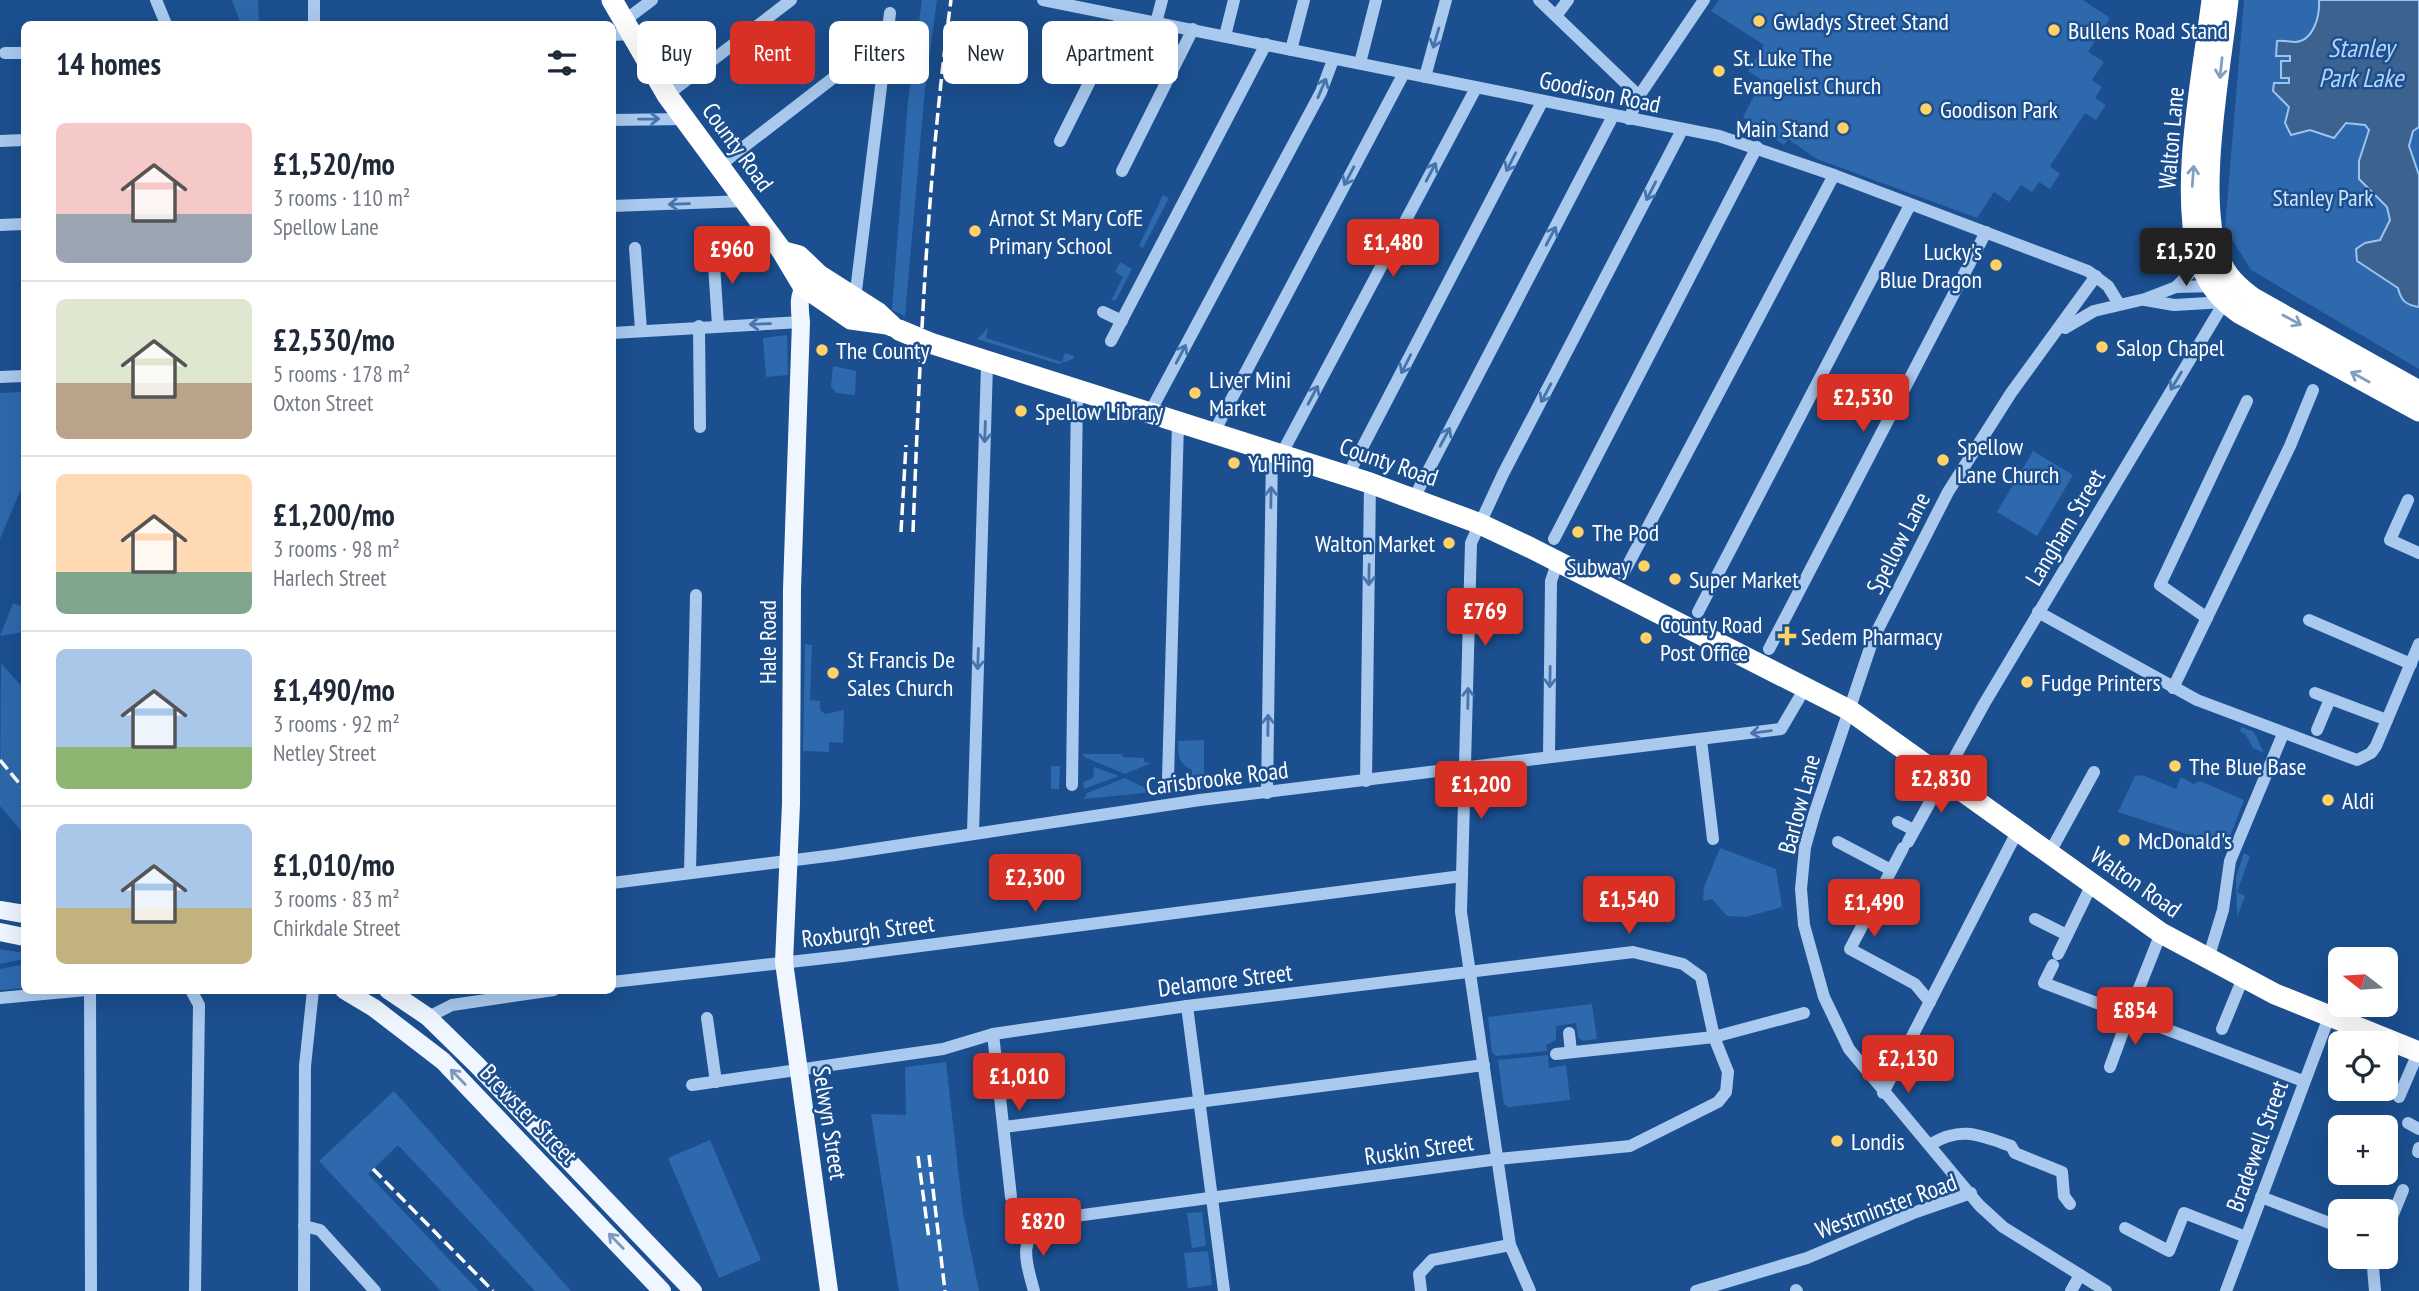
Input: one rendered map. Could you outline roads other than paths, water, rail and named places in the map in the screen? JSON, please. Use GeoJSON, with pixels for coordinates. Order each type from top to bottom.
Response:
{"type":"FeatureCollection","features":[{"type":"Feature","properties":{"kind":"highway","name":"County Road"},"geometry":{"type":"LineString","coordinates":[[612,0],[623,30],[782,251],[812,286],[851,319],[893,327],[988,364],[1348,475],[1478,523],[1849,710]]}},
{"type":"Feature","properties":{"kind":"highway","name":"Walton Lane"},"geometry":{"type":"LineString","coordinates":[[2221,1],[2196,138],[2192,214],[2195,244],[2224,291],[2419,411]]}},
{"type":"Feature","properties":{"kind":"highway","name":"Walton Lane"},"geometry":{"type":"LineString","coordinates":[[2221,1],[2209,201],[2224,291]]}},
{"type":"Feature","properties":{"kind":"highway","name":"County Road"},"geometry":{"type":"LineString","coordinates":[[812,286],[853,299],[877,312],[893,327]]}},
{"type":"Feature","properties":{"kind":"highway","name":"Walton Lane"},"geometry":{"type":"LineString","coordinates":[[2224,291],[2253,298],[2419,391]]}},
{"type":"Feature","properties":{"kind":"highway","name":"Walton Road"},"geometry":{"type":"LineString","coordinates":[[1849,710],[2161,933],[2243,978],[2328,1017]]}},
{"type":"Feature","properties":{"kind":"highway","name":"Walton Road"},"geometry":{"type":"LineString","coordinates":[[2329,1017],[2419,1052]]}},
{"type":"Feature","properties":{"kind":"main road","name":"Hale Road"},"geometry":{"type":"LineString","coordinates":[[784,962],[789,861],[792,589],[801,322],[812,286]]}},
{"type":"Feature","properties":{"kind":"main road"},"geometry":{"type":"LineString","coordinates":[[0,910],[21,914]]}},
{"type":"Feature","properties":{"kind":"main road"},"geometry":{"type":"LineString","coordinates":[[0,932],[21,936]]}},
{"type":"Feature","properties":{"kind":"main road","name":"Selwyn Street"},"geometry":{"type":"LineString","coordinates":[[784,962],[829,1291]]}},
{"type":"Feature","properties":{"kind":"main road","name":"Brewster Street"},"geometry":{"type":"LineString","coordinates":[[350,994],[412,1035],[443,1061],[662,1291]]}},
{"type":"Feature","properties":{"kind":"main road","name":"Brewster Street"},"geometry":{"type":"LineString","coordinates":[[394,994],[428,1017],[693,1291]]}},
{"type":"Feature","properties":{"kind":"street"},"geometry":{"type":"LineString","coordinates":[[156,0],[165,21]]}},
{"type":"Feature","properties":{"kind":"street"},"geometry":{"type":"LineString","coordinates":[[314,0],[314,21]]}},
{"type":"Feature","properties":{"kind":"street"},"geometry":{"type":"LineString","coordinates":[[623,30],[652,0]]}},
{"type":"Feature","properties":{"kind":"street"},"geometry":{"type":"LineString","coordinates":[[667,94],[791,0]]}},
{"type":"Feature","properties":{"kind":"street","name":"Goodison Road"},"geometry":{"type":"LineString","coordinates":[[1043,0],[1091,5],[1122,17],[1145,21]]}},
{"type":"Feature","properties":{"kind":"street"},"geometry":{"type":"LineString","coordinates":[[1157,21],[1162,0]]}},
{"type":"Feature","properties":{"kind":"street"},"geometry":{"type":"LineString","coordinates":[[1225,36],[1234,0]]}},
{"type":"Feature","properties":{"kind":"street"},"geometry":{"type":"LineString","coordinates":[[1291,50],[1304,0]]}},
{"type":"Feature","properties":{"kind":"street"},"geometry":{"type":"LineString","coordinates":[[1360,63],[1376,0]]}},
{"type":"Feature","properties":{"kind":"street"},"geometry":{"type":"LineString","coordinates":[[1425,77],[1446,0]]}},
{"type":"Feature","properties":{"kind":"street"},"geometry":{"type":"LineString","coordinates":[[1539,0],[1639,96]]}},
{"type":"Feature","properties":{"kind":"street"},"geometry":{"type":"LineString","coordinates":[[1556,16],[1568,0]]}},
{"type":"Feature","properties":{"kind":"street"},"geometry":{"type":"LineString","coordinates":[[1629,119],[1639,96],[1704,0]]}},
{"type":"Feature","properties":{"kind":"street"},"geometry":{"type":"LineString","coordinates":[[853,299],[890,13]]}},
{"type":"Feature","properties":{"kind":"street"},"geometry":{"type":"LineString","coordinates":[[1060,141],[1122,17]]}},
{"type":"Feature","properties":{"kind":"street","name":"Goodison Road"},"geometry":{"type":"LineString","coordinates":[[1178,27],[1757,147],[2096,276],[2108,286],[2119,304]]}},
{"type":"Feature","properties":{"kind":"street"},"geometry":{"type":"LineString","coordinates":[[1122,170],[1193,29]]}},
{"type":"Feature","properties":{"kind":"street"},"geometry":{"type":"LineString","coordinates":[[1111,341],[1266,44]]}},
{"type":"Feature","properties":{"kind":"street"},"geometry":{"type":"LineString","coordinates":[[5,53],[21,53]]}},
{"type":"Feature","properties":{"kind":"street"},"geometry":{"type":"LineString","coordinates":[[1149,414],[1315,103],[1333,60]]}},
{"type":"Feature","properties":{"kind":"street"},"geometry":{"type":"LineString","coordinates":[[1213,434],[1404,73]]}},
{"type":"Feature","properties":{"kind":"street"},"geometry":{"type":"LineString","coordinates":[[719,166],[829,81]]}},
{"type":"Feature","properties":{"kind":"street"},"geometry":{"type":"LineString","coordinates":[[1267,793],[1276,453],[1476,88]]}},
{"type":"Feature","properties":{"kind":"street"},"geometry":{"type":"LineString","coordinates":[[1348,475],[1542,102]]}},
{"type":"Feature","properties":{"kind":"street"},"geometry":{"type":"LineString","coordinates":[[1414,498],[1613,116]]}},
{"type":"Feature","properties":{"kind":"street"},"geometry":{"type":"LineString","coordinates":[[616,120],[685,119]]}},
{"type":"Feature","properties":{"kind":"street"},"geometry":{"type":"LineString","coordinates":[[1530,1291],[1510,1245],[1461,912],[1471,543],[1478,523],[1682,130]]}},
{"type":"Feature","properties":{"kind":"street"},"geometry":{"type":"LineString","coordinates":[[0,141],[21,140]]}},
{"type":"Feature","properties":{"kind":"street"},"geometry":{"type":"LineString","coordinates":[[1553,538],[1757,147]]}},
{"type":"Feature","properties":{"kind":"street"},"geometry":{"type":"LineString","coordinates":[[1623,574],[1729,380],[1834,175]]}},
{"type":"Feature","properties":{"kind":"street"},"geometry":{"type":"LineString","coordinates":[[616,206],[745,201]]}},
{"type":"Feature","properties":{"kind":"street"},"geometry":{"type":"LineString","coordinates":[[1698,612],[1910,205]]}},
{"type":"Feature","properties":{"kind":"street"},"geometry":{"type":"LineString","coordinates":[[0,225],[21,224]]}},
{"type":"Feature","properties":{"kind":"street"},"geometry":{"type":"LineString","coordinates":[[1769,649],[1986,233]]}},
{"type":"Feature","properties":{"kind":"street"},"geometry":{"type":"LineString","coordinates":[[2176,287],[2190,272],[2195,244]]}},
{"type":"Feature","properties":{"kind":"street"},"geometry":{"type":"LineString","coordinates":[[635,248],[641,330]]}},
{"type":"Feature","properties":{"kind":"street"},"geometry":{"type":"LineString","coordinates":[[713,250],[718,325]]}},
{"type":"Feature","properties":{"kind":"street","name":"Spellow Lane"},"geometry":{"type":"LineString","coordinates":[[1849,710],[1877,630],[1948,492],[1998,413],[2096,276]]}},
{"type":"Feature","properties":{"kind":"street","name":"Spellow Lane"},"geometry":{"type":"LineString","coordinates":[[2053,336],[2084,315],[2145,299],[2176,287],[2224,291]]}},
{"type":"Feature","properties":{"kind":"street","name":"Spellow Lane"},"geometry":{"type":"LineString","coordinates":[[2145,299],[2174,305],[2224,291]]}},
{"type":"Feature","properties":{"kind":"street","name":"Langham Street"},"geometry":{"type":"LineString","coordinates":[[1930,1002],[1915,984],[1850,948],[1942,775],[2224,291]]}},
{"type":"Feature","properties":{"kind":"street"},"geometry":{"type":"LineString","coordinates":[[1103,312],[1122,321]]}},
{"type":"Feature","properties":{"kind":"street"},"geometry":{"type":"LineString","coordinates":[[616,333],[801,322]]}},
{"type":"Feature","properties":{"kind":"street"},"geometry":{"type":"LineString","coordinates":[[699,326],[700,426]]}},
{"type":"Feature","properties":{"kind":"street"},"geometry":{"type":"LineString","coordinates":[[974,833],[988,364]]}},
{"type":"Feature","properties":{"kind":"street"},"geometry":{"type":"LineString","coordinates":[[0,377],[21,376]]}},
{"type":"Feature","properties":{"kind":"street"},"geometry":{"type":"LineString","coordinates":[[2173,688],[2290,446],[2314,390]]}},
{"type":"Feature","properties":{"kind":"street"},"geometry":{"type":"LineString","coordinates":[[1072,785],[1077,391]]}},
{"type":"Feature","properties":{"kind":"street"},"geometry":{"type":"LineString","coordinates":[[2207,618],[2160,585],[2247,401]]}},
{"type":"Feature","properties":{"kind":"street"},"geometry":{"type":"LineString","coordinates":[[1168,779],[1178,423]]}},
{"type":"Feature","properties":{"kind":"street"},"geometry":{"type":"LineString","coordinates":[[1366,781],[1370,483]]}},
{"type":"Feature","properties":{"kind":"street"},"geometry":{"type":"LineString","coordinates":[[2408,500],[2390,540],[2419,553]]}},
{"type":"Feature","properties":{"kind":"street"},"geometry":{"type":"LineString","coordinates":[[1549,756],[1551,581],[1558,561]]}},
{"type":"Feature","properties":{"kind":"street"},"geometry":{"type":"LineString","coordinates":[[690,873],[696,596]]}},
{"type":"Feature","properties":{"kind":"street"},"geometry":{"type":"LineString","coordinates":[[2038,612],[2173,688],[2347,758],[2364,757],[2376,746],[2419,644]]}},
{"type":"Feature","properties":{"kind":"street"},"geometry":{"type":"LineString","coordinates":[[2309,620],[2411,664]]}},
{"type":"Feature","properties":{"kind":"street","name":"Carisbrooke Road"},"geometry":{"type":"LineString","coordinates":[[616,882],[789,861],[1465,766],[1781,729],[1805,688]]}},
{"type":"Feature","properties":{"kind":"street"},"geometry":{"type":"LineString","coordinates":[[2315,693],[2387,720]]}},
{"type":"Feature","properties":{"kind":"street"},"geometry":{"type":"LineString","coordinates":[[2317,730],[2330,699]]}},
{"type":"Feature","properties":{"kind":"street","name":"Barlow Lane"},"geometry":{"type":"LineString","coordinates":[[1849,710],[1805,847],[1802,901],[1814,963],[1834,1022],[1849,1049],[1883,1093],[1931,1144],[1971,1193]]}},
{"type":"Feature","properties":{"kind":"street"},"geometry":{"type":"LineString","coordinates":[[2208,959],[2222,911],[2230,861],[2283,734]]}},
{"type":"Feature","properties":{"kind":"street"},"geometry":{"type":"LineString","coordinates":[[1701,740],[1713,839]]}},
{"type":"Feature","properties":{"kind":"street"},"geometry":{"type":"LineString","coordinates":[[2049,854],[2094,772]]}},
{"type":"Feature","properties":{"kind":"street"},"geometry":{"type":"LineString","coordinates":[[1898,822],[1908,840]]}},
{"type":"Feature","properties":{"kind":"street"},"geometry":{"type":"LineString","coordinates":[[1883,1093],[2018,830]]}},
{"type":"Feature","properties":{"kind":"street"},"geometry":{"type":"LineString","coordinates":[[1838,842],[1891,870]]}},
{"type":"Feature","properties":{"kind":"street","name":"Roxburgh Street"},"geometry":{"type":"LineString","coordinates":[[616,982],[1462,876]]}},
{"type":"Feature","properties":{"kind":"street"},"geometry":{"type":"LineString","coordinates":[[2092,884],[2044,983],[2303,1081]]}},
{"type":"Feature","properties":{"kind":"street"},"geometry":{"type":"LineString","coordinates":[[2035,919],[2067,936]]}},
{"type":"Feature","properties":{"kind":"street"},"geometry":{"type":"LineString","coordinates":[[2134,1001],[2161,933]]}},
{"type":"Feature","properties":{"kind":"street","name":"Delamore Street"},"geometry":{"type":"LineString","coordinates":[[692,1085],[943,1049],[993,1034],[1186,1006],[1633,952],[1683,964],[1701,977],[1714,1037]]}},
{"type":"Feature","properties":{"kind":"street"},"geometry":{"type":"LineString","coordinates":[[2222,1029],[2243,978]]}},
{"type":"Feature","properties":{"kind":"street"},"geometry":{"type":"LineString","coordinates":[[0,998],[44,994]]}},
{"type":"Feature","properties":{"kind":"street"},"geometry":{"type":"LineString","coordinates":[[89,994],[92,1291]]}},
{"type":"Feature","properties":{"kind":"street"},"geometry":{"type":"LineString","coordinates":[[193,994],[200,1005],[195,1291]]}},
{"type":"Feature","properties":{"kind":"street"},"geometry":{"type":"LineString","coordinates":[[304,1291],[305,1066],[313,994]]}},
{"type":"Feature","properties":{"kind":"street"},"geometry":{"type":"LineString","coordinates":[[428,1017],[452,1005],[527,994]]}},
{"type":"Feature","properties":{"kind":"street"},"geometry":{"type":"LineString","coordinates":[[1186,1006],[1224,1291]]}},
{"type":"Feature","properties":{"kind":"street"},"geometry":{"type":"LineString","coordinates":[[1556,1054],[1714,1037],[1804,1013]]}},
{"type":"Feature","properties":{"kind":"street"},"geometry":{"type":"LineString","coordinates":[[2110,1067],[2129,1015]]}},
{"type":"Feature","properties":{"kind":"street","name":"Bradewell Street"},"geometry":{"type":"LineString","coordinates":[[2225,1291],[2329,1017]]}},
{"type":"Feature","properties":{"kind":"street"},"geometry":{"type":"LineString","coordinates":[[707,1018],[716,1082]]}},
{"type":"Feature","properties":{"kind":"street"},"geometry":{"type":"LineString","coordinates":[[1569,1033],[1571,1052]]}},
{"type":"Feature","properties":{"kind":"street"},"geometry":{"type":"LineString","coordinates":[[993,1034],[1011,1197]]}},
{"type":"Feature","properties":{"kind":"street","name":"Ruskin Street"},"geometry":{"type":"LineString","coordinates":[[1034,1291],[1026,1254],[1027,1239],[1034,1228],[1046,1220],[1498,1159],[1630,1146],[1718,1102],[1726,1091],[1728,1072],[1714,1037]]}},
{"type":"Feature","properties":{"kind":"street"},"geometry":{"type":"LineString","coordinates":[[2399,1097],[2419,1052]]}},
{"type":"Feature","properties":{"kind":"street"},"geometry":{"type":"LineString","coordinates":[[1004,1127],[1484,1065]]}},
{"type":"Feature","properties":{"kind":"street"},"geometry":{"type":"LineString","coordinates":[[1931,1144],[1950,1133],[1973,1133],[2011,1146],[2015,1153],[2062,1172],[2064,1196],[2070,1203]]}},
{"type":"Feature","properties":{"kind":"street"},"geometry":{"type":"LineString","coordinates":[[2398,1202],[2403,1189]]}},
{"type":"Feature","properties":{"kind":"street","name":"Westminster Road"},"geometry":{"type":"LineString","coordinates":[[1696,1291],[1807,1258],[1916,1212],[1971,1193],[2003,1227],[2106,1291]]}},
{"type":"Feature","properties":{"kind":"street"},"geometry":{"type":"LineString","coordinates":[[2261,1197],[2328,1222]]}},
{"type":"Feature","properties":{"kind":"street"},"geometry":{"type":"LineString","coordinates":[[2125,1228],[2169,1251],[2184,1213],[2246,1237]]}},
{"type":"Feature","properties":{"kind":"street"},"geometry":{"type":"LineString","coordinates":[[304,1226],[320,1230],[375,1291]]}},
{"type":"Feature","properties":{"kind":"street"},"geometry":{"type":"LineString","coordinates":[[1421,1291],[1419,1274],[1432,1260],[1510,1245]]}},
{"type":"Feature","properties":{"kind":"street"},"geometry":{"type":"LineString","coordinates":[[2373,1269],[2375,1291]]}},
{"type":"Feature","properties":{"kind":"street"},"geometry":{"type":"LineString","coordinates":[[2071,1291],[2080,1275]]}},
{"type":"Feature","properties":{"kind":"water","name":"Stanley Park Lake"},"geometry":{"type":"Polygon","coordinates":[[[2319,0],[2419,0],[2419,127],[2413,131],[2409,146],[2419,175],[2419,307],[2405,302],[2398,288],[2357,261],[2356,249],[2365,243],[2380,240],[2390,220],[2387,207],[2359,179],[2359,161],[2369,130],[2365,125],[2346,123],[2334,138],[2310,130],[2291,135],[2285,123],[2289,107],[2273,91],[2274,83],[2289,83],[2289,78],[2281,78],[2281,61],[2290,61],[2290,56],[2276,56],[2277,41],[2295,42],[2307,37],[2317,20],[2319,0]]]}},
{"type":"Feature","properties":{"kind":"railway"},"geometry":{"type":"LineString","coordinates":[[913,532],[930,199],[951,0]]}},
{"type":"Feature","properties":{"kind":"railway"},"geometry":{"type":"LineString","coordinates":[[901,532],[906,445]]}},
{"type":"Feature","properties":{"kind":"railway"},"geometry":{"type":"LineString","coordinates":[[0,760],[21,785]]}},
{"type":"Feature","properties":{"kind":"railway"},"geometry":{"type":"LineString","coordinates":[[929,1155],[945,1291]]}},
{"type":"Feature","properties":{"kind":"railway"},"geometry":{"type":"LineString","coordinates":[[918,1156],[929,1239]]}},
{"type":"Feature","properties":{"kind":"railway"},"geometry":{"type":"LineString","coordinates":[[373,1169],[493,1291]]}},
{"type":"Feature","properties":{"kind":"place","name":"Gwladys Street Stand"},"geometry":{"type":"Point","coordinates":[1759,21]}},
{"type":"Feature","properties":{"kind":"place","name":"Bullens Road Stand"},"geometry":{"type":"Point","coordinates":[2054,30]}},
{"type":"Feature","properties":{"kind":"place","name":"St. Luke The Evangelist Church"},"geometry":{"type":"Point","coordinates":[1719,71]}},
{"type":"Feature","properties":{"kind":"place","name":"Goodison Park"},"geometry":{"type":"Point","coordinates":[1926,109]}},
{"type":"Feature","properties":{"kind":"place","name":"Main Stand"},"geometry":{"type":"Point","coordinates":[1843,128]}},
{"type":"Feature","properties":{"kind":"place","name":"Arnot St Mary CofE Primary School"},"geometry":{"type":"Point","coordinates":[975,231]}},
{"type":"Feature","properties":{"kind":"place","name":"Lucky's Blue Dragon"},"geometry":{"type":"Point","coordinates":[1996,265]}},
{"type":"Feature","properties":{"kind":"place","name":"Salop Chapel"},"geometry":{"type":"Point","coordinates":[2102,347]}},
{"type":"Feature","properties":{"kind":"place","name":"The County"},"geometry":{"type":"Point","coordinates":[822,350]}},
{"type":"Feature","properties":{"kind":"place","name":"Liver Mini Market"},"geometry":{"type":"Point","coordinates":[1195,393]}},
{"type":"Feature","properties":{"kind":"place","name":"Spellow Library"},"geometry":{"type":"Point","coordinates":[1021,411]}},
{"type":"Feature","properties":{"kind":"place","name":"Spellow Lane Church"},"geometry":{"type":"Point","coordinates":[1943,460]}},
{"type":"Feature","properties":{"kind":"place","name":"Yu Hing"},"geometry":{"type":"Point","coordinates":[1234,463]}},
{"type":"Feature","properties":{"kind":"place","name":"The Pod"},"geometry":{"type":"Point","coordinates":[1578,532]}},
{"type":"Feature","properties":{"kind":"place","name":"Walton Market"},"geometry":{"type":"Point","coordinates":[1449,543]}},
{"type":"Feature","properties":{"kind":"place","name":"Subway"},"geometry":{"type":"Point","coordinates":[1644,566]}},
{"type":"Feature","properties":{"kind":"place","name":"Super Market"},"geometry":{"type":"Point","coordinates":[1675,579]}},
{"type":"Feature","properties":{"kind":"place","name":"Sedem Pharmacy"},"geometry":{"type":"Point","coordinates":[1787,636]}},
{"type":"Feature","properties":{"kind":"place","name":"County Road Post Office"},"geometry":{"type":"Point","coordinates":[1646,638]}},
{"type":"Feature","properties":{"kind":"place","name":"St Francis De Sales Church"},"geometry":{"type":"Point","coordinates":[833,673]}},
{"type":"Feature","properties":{"kind":"place","name":"Fudge Printers"},"geometry":{"type":"Point","coordinates":[2027,682]}},
{"type":"Feature","properties":{"kind":"place","name":"The Blue Base"},"geometry":{"type":"Point","coordinates":[2175,766]}},
{"type":"Feature","properties":{"kind":"place","name":"Aldi"},"geometry":{"type":"Point","coordinates":[2328,800]}},
{"type":"Feature","properties":{"kind":"place","name":"McDonald's"},"geometry":{"type":"Point","coordinates":[2124,840]}},
{"type":"Feature","properties":{"kind":"place","name":"Londis"},"geometry":{"type":"Point","coordinates":[1837,1141]}},
{"type":"Feature","properties":{"kind":"park label","name":"Stanley Park"},"geometry":{"type":"Point","coordinates":[2323,197]}}]}
